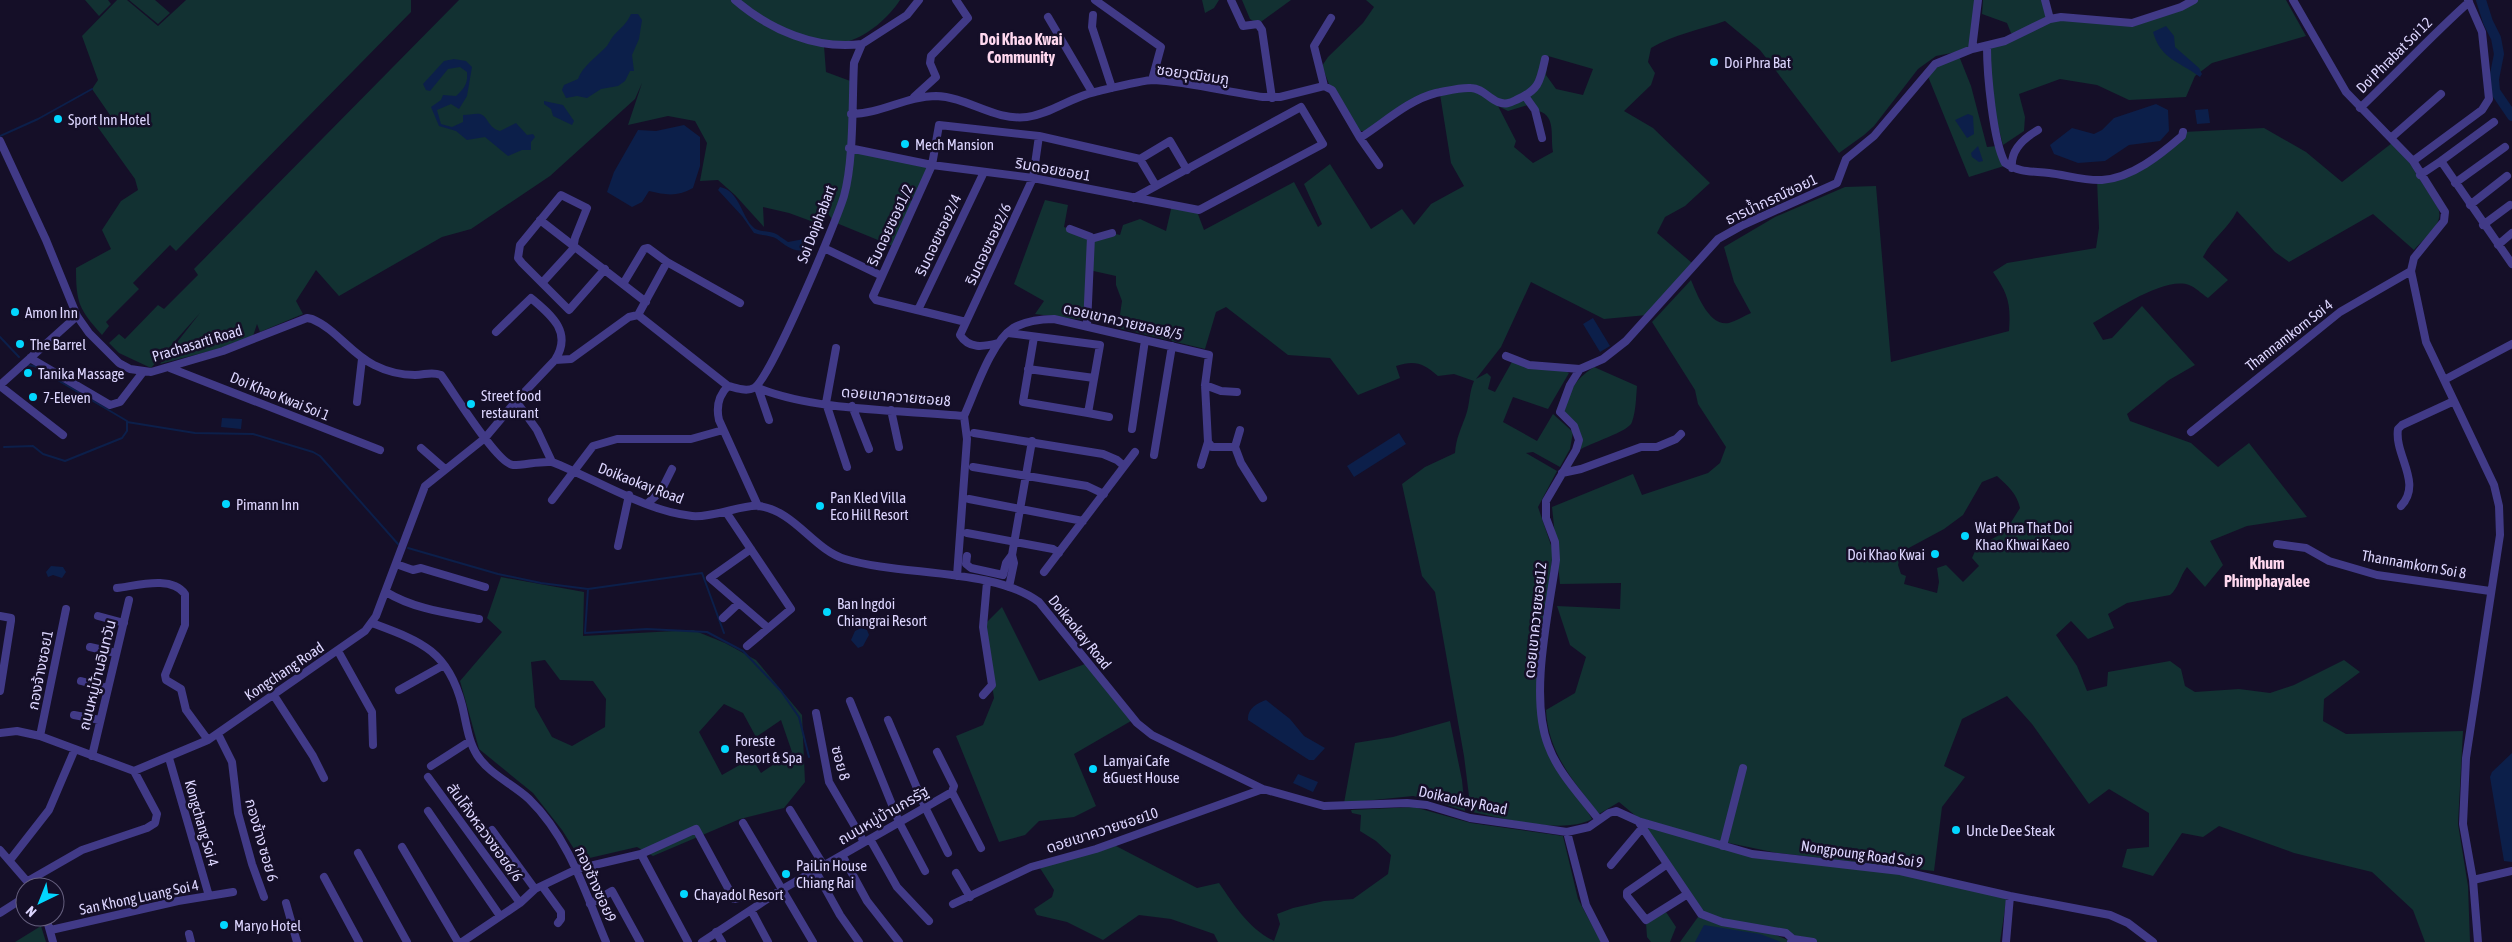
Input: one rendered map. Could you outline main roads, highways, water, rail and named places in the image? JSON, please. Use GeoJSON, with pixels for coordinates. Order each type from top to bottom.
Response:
{"type":"FeatureCollection","features":[{"type":"Feature","properties":{"kind":"water"},"geometry":{"type":"Polygon","coordinates":[[[631,14],[638,14],[642,20],[639,39],[632,55],[634,71],[630,71],[625,81],[618,86],[601,89],[587,98],[577,96],[566,98],[562,90],[564,85],[578,79],[586,66],[606,47],[631,14]]]}},
{"type":"Feature","properties":{"kind":"water"},"geometry":{"type":"Polygon","coordinates":[[[2166,26],[2174,36],[2175,47],[2199,68],[2202,74],[2200,77],[2172,59],[2161,49],[2153,32],[2166,26]]]}},
{"type":"Feature","properties":{"kind":"water"},"geometry":{"type":"Polygon","coordinates":[[[454,59],[466,61],[472,67],[467,96],[459,109],[451,104],[437,110],[441,124],[452,127],[463,122],[463,115],[476,114],[483,115],[493,127],[500,131],[516,123],[527,135],[533,134],[535,137],[531,142],[531,150],[522,150],[508,156],[485,137],[467,140],[456,131],[439,126],[431,107],[441,100],[443,95],[456,96],[464,88],[467,72],[460,67],[448,69],[430,91],[426,90],[423,84],[444,61],[454,59]]]}},
{"type":"Feature","properties":{"kind":"water"},"geometry":{"type":"Polygon","coordinates":[[[544,101],[563,105],[574,121],[572,125],[553,116],[551,109],[544,104],[544,101]]]}},
{"type":"Feature","properties":{"kind":"water"},"geometry":{"type":"Polygon","coordinates":[[[2156,104],[2168,110],[2169,131],[2160,141],[2129,145],[2105,161],[2078,163],[2054,154],[2050,145],[2072,128],[2094,134],[2102,130],[2114,118],[2156,104]]]}},
{"type":"Feature","properties":{"kind":"water"},"geometry":{"type":"Polygon","coordinates":[[[2208,109],[2210,123],[2197,124],[2195,110],[2208,109]]]}},
{"type":"Feature","properties":{"kind":"water"},"geometry":{"type":"Polygon","coordinates":[[[1968,114],[1973,116],[1974,134],[1967,138],[1955,120],[1968,114]]]}},
{"type":"Feature","properties":{"kind":"water"},"geometry":{"type":"Polygon","coordinates":[[[684,125],[700,137],[700,166],[693,188],[682,193],[671,194],[649,191],[642,202],[632,207],[607,192],[614,172],[638,130],[656,131],[684,125]]]}},
{"type":"Feature","properties":{"kind":"water"},"geometry":{"type":"Polygon","coordinates":[[[1978,146],[1983,161],[1979,162],[1972,157],[1971,153],[1978,146]]]}},
{"type":"Feature","properties":{"kind":"water"},"geometry":{"type":"Polygon","coordinates":[[[720,187],[726,189],[736,198],[748,221],[754,228],[774,233],[788,242],[804,239],[811,241],[809,248],[800,251],[796,250],[775,238],[754,233],[742,216],[718,190],[720,187]]]}},
{"type":"Feature","properties":{"kind":"water"},"geometry":{"type":"Polygon","coordinates":[[[1593,318],[1610,346],[1600,352],[1583,324],[1593,318]]]}},
{"type":"Feature","properties":{"kind":"water"},"geometry":{"type":"Polygon","coordinates":[[[222,418],[242,419],[241,429],[221,427],[222,418]]]}},
{"type":"Feature","properties":{"kind":"water"},"geometry":{"type":"Polygon","coordinates":[[[1399,433],[1406,444],[1354,477],[1347,466],[1399,433]]]}},
{"type":"Feature","properties":{"kind":"water"},"geometry":{"type":"Polygon","coordinates":[[[51,566],[63,567],[66,572],[62,578],[53,575],[48,577],[46,572],[51,566]]]}},
{"type":"Feature","properties":{"kind":"water"},"geometry":{"type":"Polygon","coordinates":[[[861,628],[867,630],[869,635],[863,646],[858,648],[851,640],[855,631],[861,628]]]}},
{"type":"Feature","properties":{"kind":"water"},"geometry":{"type":"Polygon","coordinates":[[[1266,700],[1290,719],[1304,736],[1325,748],[1314,760],[1309,760],[1248,720],[1251,710],[1266,700]]]}},
{"type":"Feature","properties":{"kind":"water"},"geometry":{"type":"Polygon","coordinates":[[[2512,753],[2512,862],[2504,861],[2490,777],[2492,772],[2512,753]]]}},
{"type":"Feature","properties":{"kind":"water"},"geometry":{"type":"Polygon","coordinates":[[[1298,774],[1318,782],[1313,792],[1293,783],[1298,774]]]}},
{"type":"Feature","properties":{"kind":"water"},"geometry":{"type":"Polygon","coordinates":[[[1704,925],[1760,934],[1781,942],[1695,942],[1704,925]]]}},
{"type":"Feature","properties":{"kind":"waterway"},"geometry":{"type":"LineString","coordinates":[[2481,0],[2488,22],[2496,38],[2499,54],[2494,79],[2495,91],[2512,116]]}},
{"type":"Feature","properties":{"kind":"waterway"},"geometry":{"type":"LineString","coordinates":[[0,136],[38,119],[92,89]]}},
{"type":"Feature","properties":{"kind":"waterway"},"geometry":{"type":"LineString","coordinates":[[0,337],[19,357]]}},
{"type":"Feature","properties":{"kind":"waterway"},"geometry":{"type":"LineString","coordinates":[[4,447],[33,446],[43,454],[65,461],[122,438],[127,431],[127,421],[34,366],[27,365]]}},
{"type":"Feature","properties":{"kind":"waterway"},"geometry":{"type":"LineString","coordinates":[[127,422],[195,433],[253,434],[313,452],[320,456],[398,544]]}},
{"type":"Feature","properties":{"kind":"waterway"},"geometry":{"type":"LineString","coordinates":[[408,548],[498,574],[541,583],[588,589],[702,573],[724,633]]}},
{"type":"Feature","properties":{"kind":"waterway"},"geometry":{"type":"LineString","coordinates":[[588,589],[585,633],[647,629],[707,632],[743,651],[781,691],[799,717],[809,757]]}},
{"type":"Feature","properties":{"kind":"place","name":"Doi Phra Bat"},"geometry":{"type":"Point","coordinates":[1714,62]}},
{"type":"Feature","properties":{"kind":"place","name":"Sport Inn Hotel"},"geometry":{"type":"Point","coordinates":[58,119]}},
{"type":"Feature","properties":{"kind":"place","name":"Mech Mansion"},"geometry":{"type":"Point","coordinates":[905,144]}},
{"type":"Feature","properties":{"kind":"place","name":"Amon Inn"},"geometry":{"type":"Point","coordinates":[15,312]}},
{"type":"Feature","properties":{"kind":"place","name":"The Barrel"},"geometry":{"type":"Point","coordinates":[20,344]}},
{"type":"Feature","properties":{"kind":"place","name":"Tanika Massage"},"geometry":{"type":"Point","coordinates":[28,373]}},
{"type":"Feature","properties":{"kind":"place","name":"7-Eleven"},"geometry":{"type":"Point","coordinates":[33,397]}},
{"type":"Feature","properties":{"kind":"place","name":"Street food restaurant"},"geometry":{"type":"Point","coordinates":[471,404]}},
{"type":"Feature","properties":{"kind":"place","name":"Pimann Inn"},"geometry":{"type":"Point","coordinates":[226,504]}},
{"type":"Feature","properties":{"kind":"place","name":"Pan Kled Villa Eco Hill Resort"},"geometry":{"type":"Point","coordinates":[820,506]}},
{"type":"Feature","properties":{"kind":"place","name":"Wat Phra That Doi Khao Khwai Kaeo"},"geometry":{"type":"Point","coordinates":[1965,536]}},
{"type":"Feature","properties":{"kind":"place","name":"Doi Khao Kwai"},"geometry":{"type":"Point","coordinates":[1935,554]}},
{"type":"Feature","properties":{"kind":"place","name":"Ban Ingdoi Chiangrai Resort"},"geometry":{"type":"Point","coordinates":[827,612]}},
{"type":"Feature","properties":{"kind":"place","name":"Foreste Resort & Spa"},"geometry":{"type":"Point","coordinates":[725,749]}},
{"type":"Feature","properties":{"kind":"place","name":"Lamyai Cafe &Guest House"},"geometry":{"type":"Point","coordinates":[1093,769]}},
{"type":"Feature","properties":{"kind":"place","name":"Uncle Dee Steak"},"geometry":{"type":"Point","coordinates":[1956,830]}},
{"type":"Feature","properties":{"kind":"place","name":"PaiLin House Chiang Rai"},"geometry":{"type":"Point","coordinates":[786,874]}},
{"type":"Feature","properties":{"kind":"place","name":"Chayadol Resort"},"geometry":{"type":"Point","coordinates":[684,894]}},
{"type":"Feature","properties":{"kind":"place","name":"Maryo Hotel"},"geometry":{"type":"Point","coordinates":[224,925]}},
{"type":"Feature","properties":{"kind":"district","name":"Doi Khao Kwai Community"},"geometry":{"type":"Point","coordinates":[1021,48]}},
{"type":"Feature","properties":{"kind":"district","name":"Khum Phimphayalee"},"geometry":{"type":"Point","coordinates":[2267,572]}}]}
